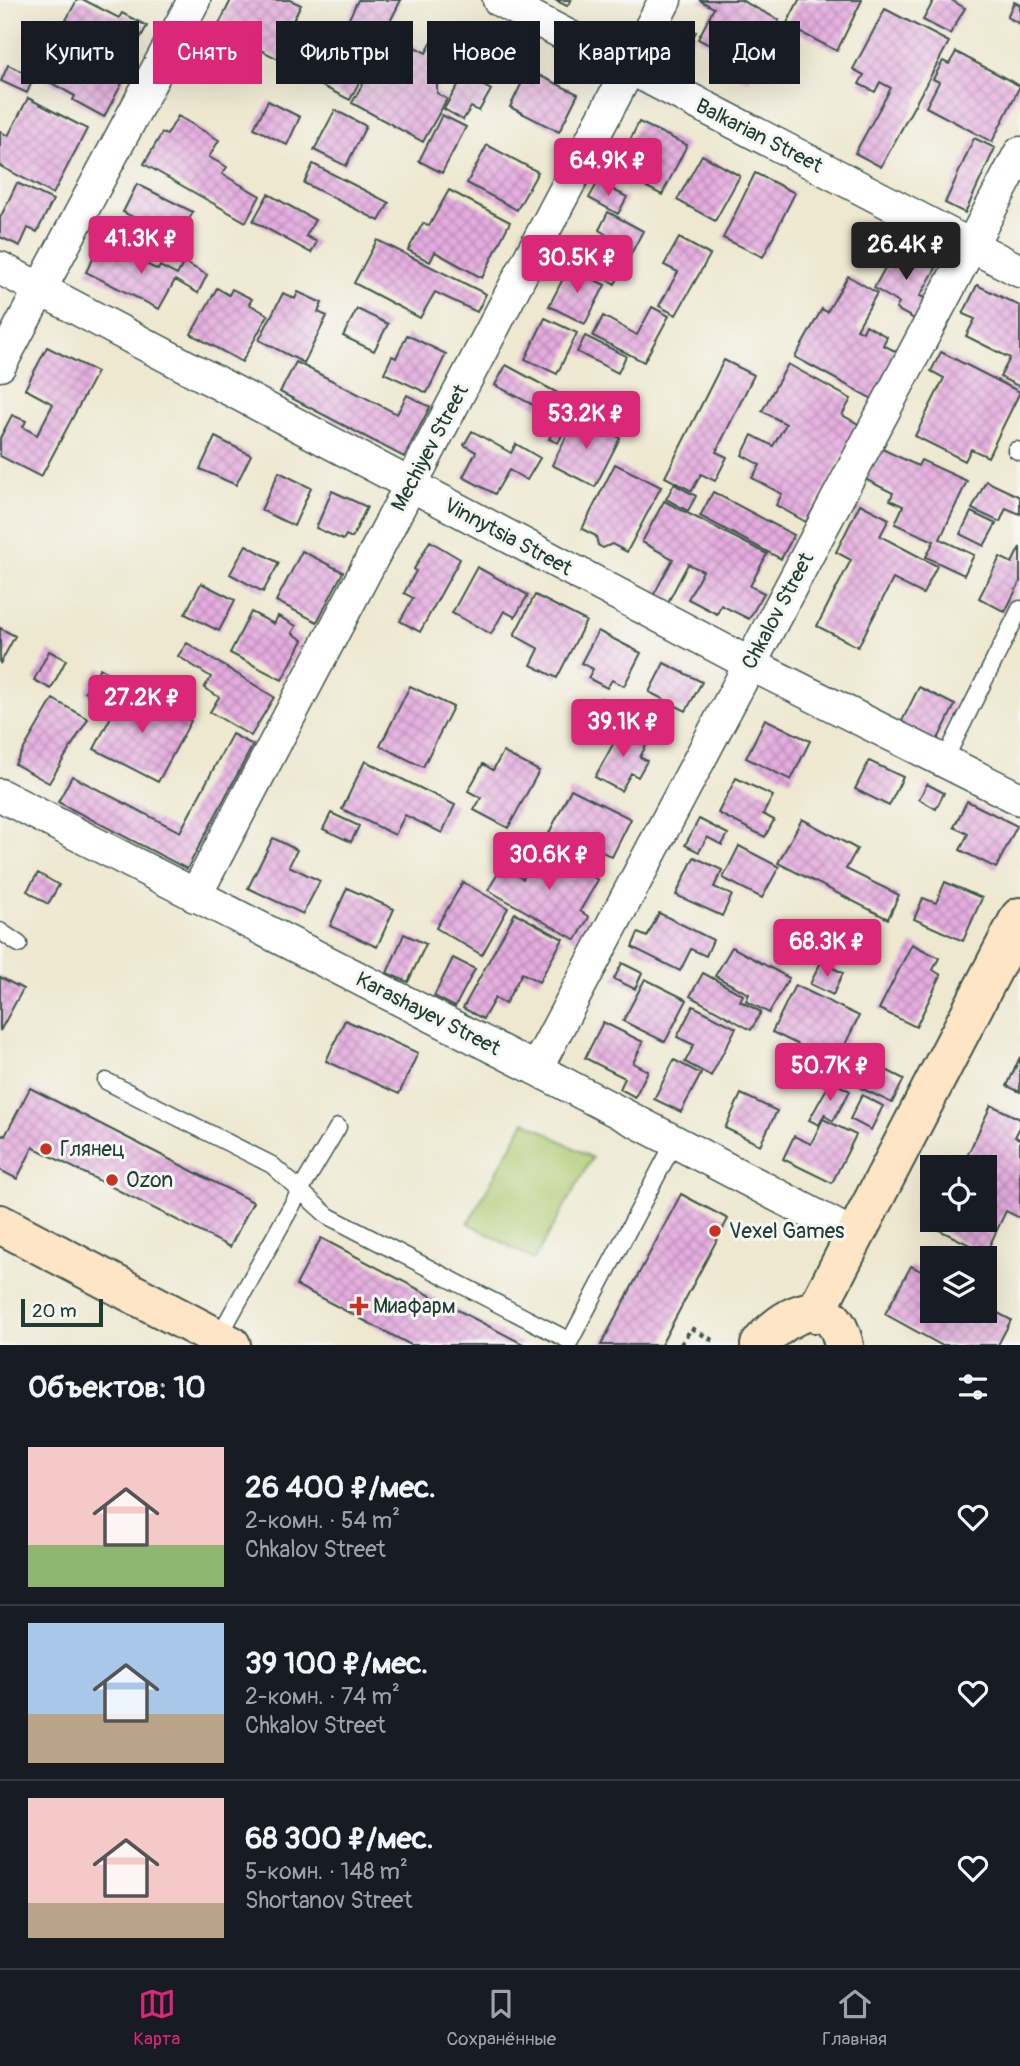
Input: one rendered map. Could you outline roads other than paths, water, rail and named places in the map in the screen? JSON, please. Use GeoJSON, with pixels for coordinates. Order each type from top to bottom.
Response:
{"type":"FeatureCollection","features":[{"type":"Feature","properties":{"kind":"street"},"geometry":{"type":"LineString","coordinates":[[0,365],[194,0]]}},
{"type":"Feature","properties":{"kind":"street","name":"Balkarian Street"},"geometry":{"type":"LineString","coordinates":[[499,0],[554,29]]}},
{"type":"Feature","properties":{"kind":"street","name":"Mechiyev Street"},"geometry":{"type":"LineString","coordinates":[[654,21],[665,0]]}},
{"type":"Feature","properties":{"kind":"street","name":"Mechiyev Street"},"geometry":{"type":"LineString","coordinates":[[195,896],[621,84]]}},
{"type":"Feature","properties":{"kind":"street","name":"Balkarian Street"},"geometry":{"type":"LineString","coordinates":[[660,84],[1020,271]]}},
{"type":"Feature","properties":{"kind":"street","name":"Chkalov Street"},"geometry":{"type":"LineString","coordinates":[[536,1069],[1020,153]]}},
{"type":"Feature","properties":{"kind":"street","name":"Vinnytsia Street"},"geometry":{"type":"LineString","coordinates":[[0,268],[750,664],[1020,799]]}},
{"type":"Feature","properties":{"kind":"street","name":"Karashaуev Street"},"geometry":{"type":"LineString","coordinates":[[0,794],[855,1236]]}},
{"type":"Feature","properties":{"kind":"street"},"geometry":{"type":"LineString","coordinates":[[760,1345],[787,1319],[805,1312],[841,1334],[855,1236],[1019,919]]}},
{"type":"Feature","properties":{"kind":"street"},"geometry":{"type":"LineString","coordinates":[[0,1224],[224,1342]]}},
{"type":"Feature","properties":{"kind":"lane"},"geometry":{"type":"LineString","coordinates":[[944,761],[1020,609]]}},
{"type":"Feature","properties":{"kind":"lane"},"geometry":{"type":"LineString","coordinates":[[0,931],[19,944]]}},
{"type":"Feature","properties":{"kind":"lane"},"geometry":{"type":"LineString","coordinates":[[106,1081],[272,1165],[328,1216],[570,1342],[675,1141]]}},
{"type":"Feature","properties":{"kind":"lane"},"geometry":{"type":"LineString","coordinates":[[224,1342],[299,1191],[338,1127]]}},
{"type":"Feature","properties":{"kind":"place","name":"Глянец"},"geometry":{"type":"Point","coordinates":[46,1149]}},
{"type":"Feature","properties":{"kind":"place","name":"Ozon"},"geometry":{"type":"Point","coordinates":[112,1180]}},
{"type":"Feature","properties":{"kind":"place","name":"Vexel Games"},"geometry":{"type":"Point","coordinates":[715,1231]}},
{"type":"Feature","properties":{"kind":"place","name":"Миафарм"},"geometry":{"type":"Point","coordinates":[359,1306]}}]}
